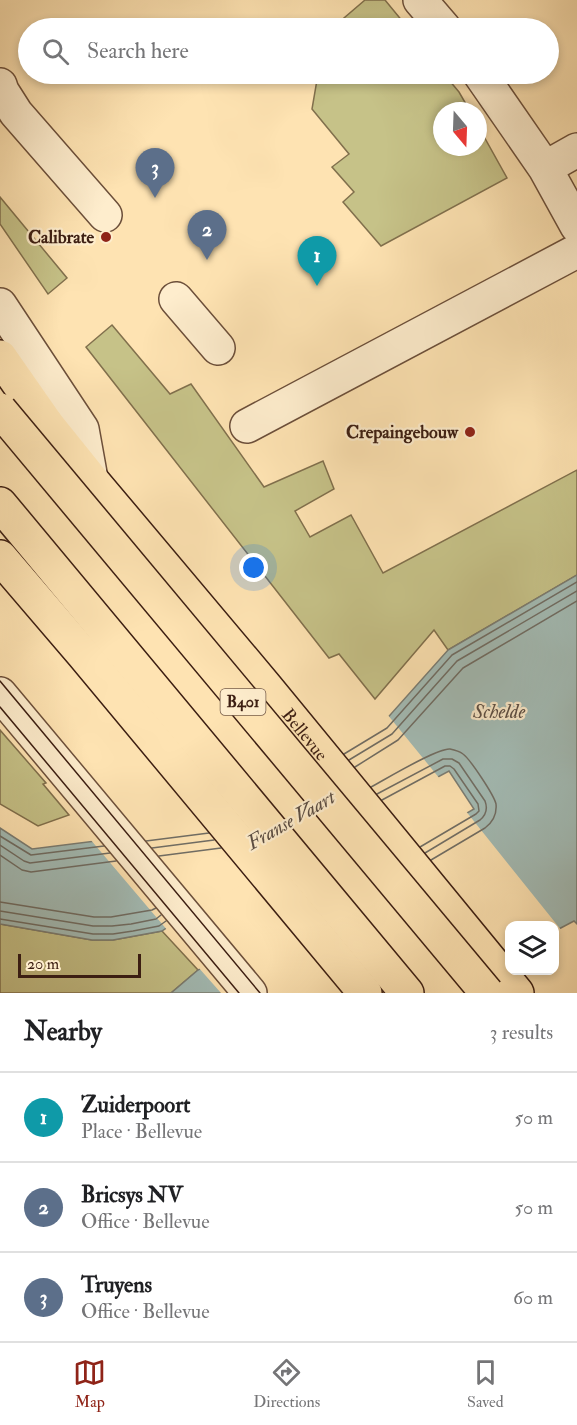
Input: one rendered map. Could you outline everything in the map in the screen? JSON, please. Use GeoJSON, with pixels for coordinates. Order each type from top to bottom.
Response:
{"type":"FeatureCollection","features":[{"type":"Feature","properties":{"kind":"main road","name":"Bellevue"},"geometry":{"type":"LineString","coordinates":[[0,357],[46,423],[91,479],[266,687],[517,993]]}},
{"type":"Feature","properties":{"kind":"main road"},"geometry":{"type":"LineString","coordinates":[[0,410],[46,423]]}},
{"type":"Feature","properties":{"kind":"main road","name":"B401"},"geometry":{"type":"LineString","coordinates":[[0,410],[487,993]]}},
{"type":"Feature","properties":{"kind":"main road"},"geometry":{"type":"LineString","coordinates":[[0,504],[407,993]]}},
{"type":"Feature","properties":{"kind":"main road"},"geometry":{"type":"LineString","coordinates":[[0,557],[364,993]]}},
{"type":"Feature","properties":{"kind":"street"},"geometry":{"type":"LineString","coordinates":[[420,0],[435,18]]}},
{"type":"Feature","properties":{"kind":"street"},"geometry":{"type":"LineString","coordinates":[[487,84],[545,168],[577,226]]}},
{"type":"Feature","properties":{"kind":"street"},"geometry":{"type":"LineString","coordinates":[[0,85],[16,113],[105,215]]}},
{"type":"Feature","properties":{"kind":"street"},"geometry":{"type":"LineString","coordinates":[[545,168],[577,150]]}},
{"type":"Feature","properties":{"kind":"street"},"geometry":{"type":"LineString","coordinates":[[247,426],[577,251]]}},
{"type":"Feature","properties":{"kind":"street"},"geometry":{"type":"LineString","coordinates":[[176,299],[218,348]]}},
{"type":"Feature","properties":{"kind":"street","name":"Bellevue"},"geometry":{"type":"LineString","coordinates":[[0,305],[82,429],[91,479]]}},
{"type":"Feature","properties":{"kind":"street"},"geometry":{"type":"LineString","coordinates":[[0,694],[250,993]]}},
{"type":"Feature","properties":{"kind":"shaded area"},"geometry":{"type":"Polygon","coordinates":[[[365,0],[385,0],[400,18],[344,18],[365,0]]]}},
{"type":"Feature","properties":{"kind":"shaded area"},"geometry":{"type":"Polygon","coordinates":[[[316,84],[452,84],[465,102],[433,102],[433,156],[487,156],[487,142],[507,178],[381,246],[343,202],[354,192],[332,167],[349,154],[312,109],[316,84]]]}},
{"type":"Feature","properties":{"kind":"shaded area"},"geometry":{"type":"Polygon","coordinates":[[[0,197],[67,278],[48,294],[0,224],[0,197]]]}},
{"type":"Feature","properties":{"kind":"shaded area"},"geometry":{"type":"Polygon","coordinates":[[[112,325],[170,394],[191,384],[264,487],[323,461],[334,489],[295,511],[310,537],[351,515],[383,573],[577,470],[577,575],[448,650],[434,630],[375,699],[339,654],[329,658],[86,347],[112,325]]]}},
{"type":"Feature","properties":{"kind":"shaded area"},"geometry":{"type":"Polygon","coordinates":[[[0,730],[46,783],[43,784],[69,815],[38,826],[0,804],[0,730]]]}},
{"type":"Feature","properties":{"kind":"shaded area"},"geometry":{"type":"Polygon","coordinates":[[[0,924],[92,940],[113,940],[162,931],[198,970],[171,993],[0,993],[0,924]]]}},
{"type":"Feature","properties":{"kind":"water","name":"Schelde"},"geometry":{"type":"Polygon","coordinates":[[[577,575],[577,924],[574,921],[559,929],[559,921],[505,921],[505,931],[437,993],[171,993],[198,970],[474,809],[449,771],[202,903],[162,931],[113,940],[92,940],[0,924],[0,828],[32,849],[216,826],[383,723],[448,650],[577,575]]]}},
{"type":"Feature","properties":{"kind":"pier"},"geometry":{"type":"Polygon","coordinates":[[[387,714],[440,779],[204,905],[168,931],[90,839],[215,823],[381,721],[387,714]]]}},
{"type":"Feature","properties":{"kind":"pier"},"geometry":{"type":"Polygon","coordinates":[[[465,810],[554,921],[505,921],[505,961],[442,993],[221,993],[198,967],[465,810]]]}},
{"type":"Feature","properties":{"kind":"tram line"},"geometry":{"type":"LineString","coordinates":[[0,681],[260,993]]}},
{"type":"Feature","properties":{"kind":"tram line"},"geometry":{"type":"LineString","coordinates":[[0,707],[239,993]]}},
{"type":"Feature","properties":{"kind":"place","name":"Truyens"},"geometry":{"type":"Point","coordinates":[155,198]}},
{"type":"Feature","properties":{"kind":"place","name":"Calibrate"},"geometry":{"type":"Point","coordinates":[106,237]}},
{"type":"Feature","properties":{"kind":"place","name":"Bricsys NV"},"geometry":{"type":"Point","coordinates":[207,260]}},
{"type":"Feature","properties":{"kind":"place","name":"Zuiderpoort"},"geometry":{"type":"Point","coordinates":[317,286]}},
{"type":"Feature","properties":{"kind":"place","name":"Crepaingebouw"},"geometry":{"type":"Point","coordinates":[470,432]}},
{"type":"Feature","properties":{"kind":"water label","name":"Franse Vaart"},"geometry":{"type":"Point","coordinates":[291,820]}}]}
